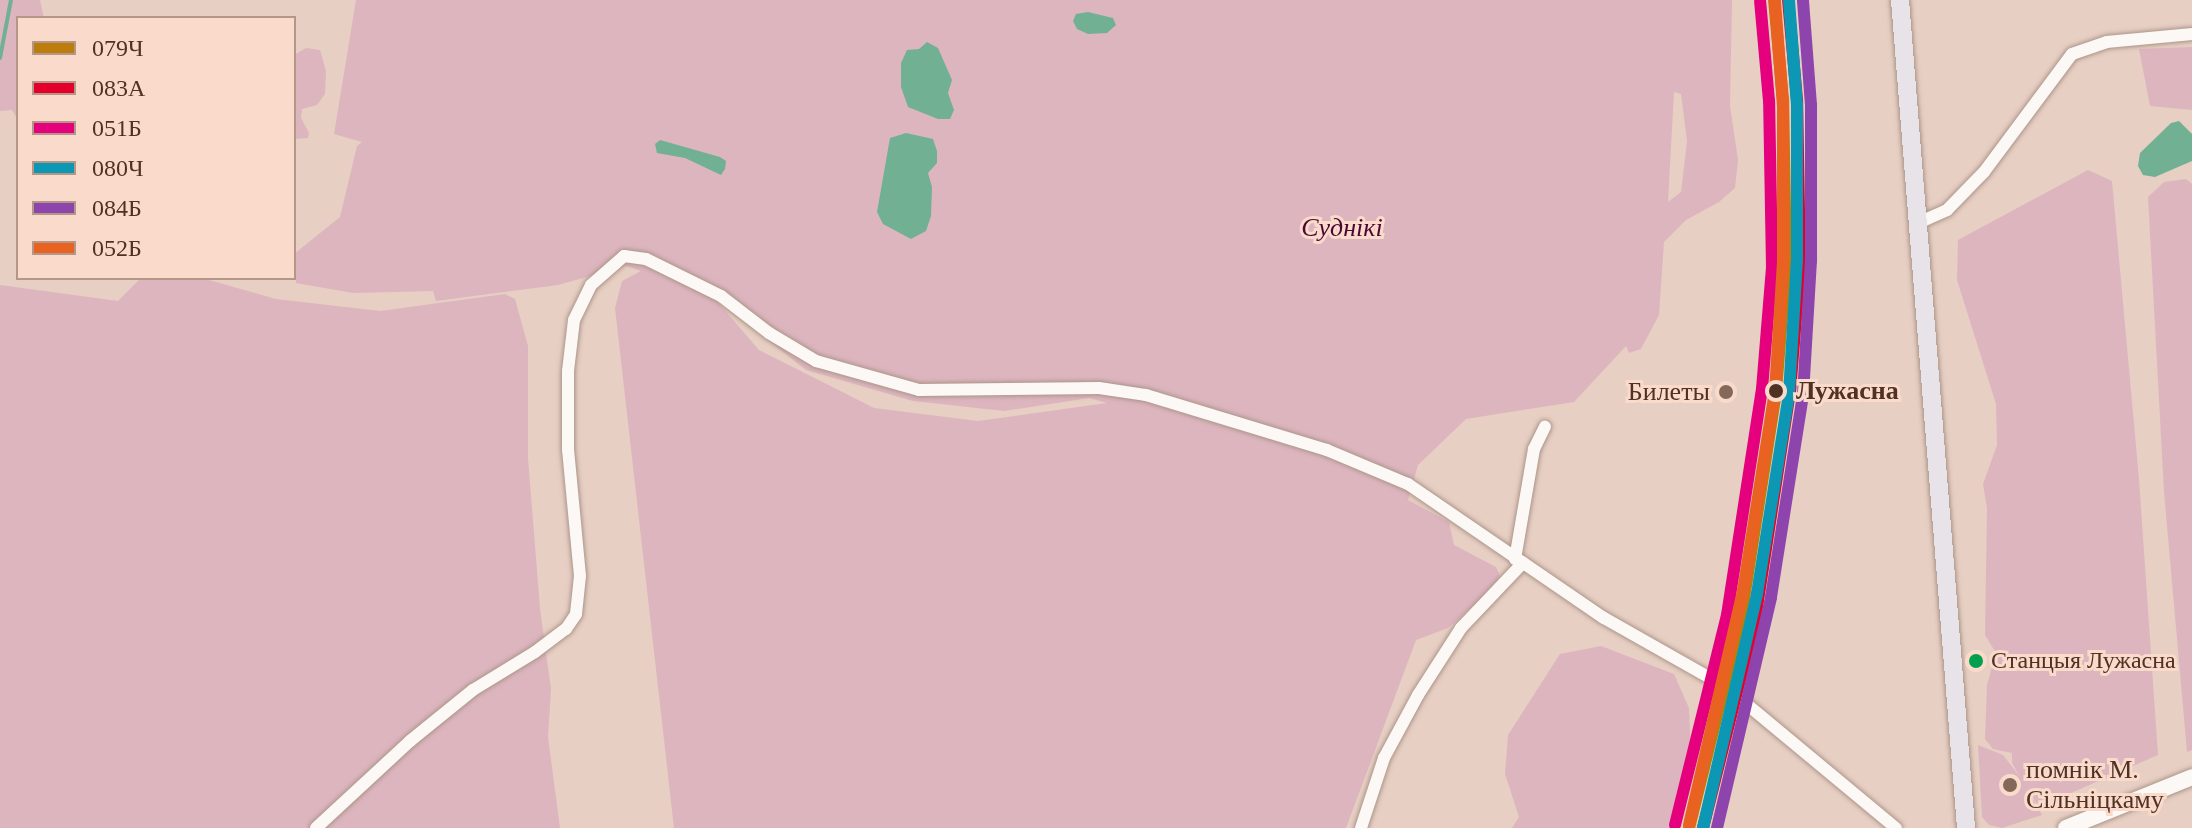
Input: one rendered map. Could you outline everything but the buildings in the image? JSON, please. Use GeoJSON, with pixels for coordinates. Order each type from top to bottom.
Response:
{"type":"FeatureCollection","features":[{"type":"Feature","properties":{"kind":"main road"},"geometry":{"type":"LineString","coordinates":[[1900,0],[1966,828]]}},
{"type":"Feature","properties":{"kind":"main road"},"geometry":{"type":"LineString","coordinates":[[2066,828],[2192,777]]}},
{"type":"Feature","properties":{"kind":"street"},"geometry":{"type":"LineString","coordinates":[[1918,223],[1947,210],[1984,172],[2072,54],[2107,42],[2192,34]]}},
{"type":"Feature","properties":{"kind":"street"},"geometry":{"type":"LineString","coordinates":[[316,828],[410,741],[473,690],[566,629],[576,614],[580,576],[568,450],[568,371],[574,320],[591,285],[624,256],[646,259],[721,296],[769,333],[816,361],[919,390],[1099,388],[1131,393],[1327,450],[1408,484],[1604,618],[1726,687],[1896,828]]}},
{"type":"Feature","properties":{"kind":"street"},"geometry":{"type":"LineString","coordinates":[[1361,828],[1384,758],[1418,695],[1461,628],[1519,561],[1534,449],[1545,426]]}},
{"type":"Feature","properties":{"kind":"green space"},"geometry":{"type":"Polygon","coordinates":[[[0,0],[40,0],[44,16],[16,16],[16,117],[12,110],[0,111],[0,0]]]}},
{"type":"Feature","properties":{"kind":"green space","name":"Суднікі"},"geometry":{"type":"Polygon","coordinates":[[[356,0],[1732,0],[1730,106],[1738,160],[1735,188],[1719,202],[1686,220],[1664,242],[1659,315],[1641,349],[1629,353],[1626,346],[1574,402],[1466,419],[1418,465],[1408,500],[1449,522],[1454,545],[1496,567],[1500,576],[1493,588],[1448,628],[1416,640],[1346,828],[674,828],[615,308],[622,281],[641,271],[626,266],[558,285],[436,301],[433,291],[353,293],[296,283],[296,252],[340,217],[357,146],[362,142],[334,134],[356,0]],[[1674,92],[1668,202],[1681,192],[1687,141],[1681,94],[1674,92]],[[716,300],[759,350],[874,408],[978,421],[1107,403],[1089,398],[1004,411],[913,401],[806,370],[716,300]]]}},
{"type":"Feature","properties":{"kind":"green space"},"geometry":{"type":"Polygon","coordinates":[[[2192,47],[2192,110],[2150,106],[2139,49],[2192,47]]]}},
{"type":"Feature","properties":{"kind":"green space"},"geometry":{"type":"Polygon","coordinates":[[[306,48],[320,50],[326,71],[325,94],[317,105],[302,109],[301,118],[309,133],[308,138],[296,139],[296,54],[306,48]]]}},
{"type":"Feature","properties":{"kind":"green space"},"geometry":{"type":"Polygon","coordinates":[[[2088,170],[2112,181],[2139,479],[2158,755],[2039,807],[2026,787],[2042,815],[2002,828],[1989,825],[1982,817],[1978,745],[2003,755],[2020,777],[2012,763],[2012,753],[1993,749],[1985,739],[1987,685],[1996,653],[1985,635],[1987,508],[1983,484],[1997,445],[1996,404],[1957,280],[1958,240],[2088,170]]]}},
{"type":"Feature","properties":{"kind":"green space"},"geometry":{"type":"Polygon","coordinates":[[[2186,179],[2192,184],[2192,750],[2187,752],[2164,492],[2148,197],[2164,182],[2186,179]]]}},
{"type":"Feature","properties":{"kind":"green space"},"geometry":{"type":"Polygon","coordinates":[[[139,280],[209,280],[276,299],[380,311],[505,294],[515,299],[528,346],[528,458],[540,608],[551,689],[548,737],[560,828],[0,828],[0,285],[118,301],[139,280]]]}},
{"type":"Feature","properties":{"kind":"green space"},"geometry":{"type":"Polygon","coordinates":[[[1601,646],[1674,674],[1689,708],[1691,758],[1674,828],[1512,828],[1519,817],[1505,774],[1508,735],[1560,654],[1601,646]]]}},
{"type":"Feature","properties":{"kind":"shaded area"},"geometry":{"type":"Polygon","coordinates":[[[1088,12],[1113,18],[1116,25],[1107,33],[1088,34],[1077,29],[1073,21],[1076,14],[1088,12]]]}},
{"type":"Feature","properties":{"kind":"shaded area"},"geometry":{"type":"Polygon","coordinates":[[[927,42],[938,48],[952,80],[948,93],[954,110],[950,119],[938,119],[908,107],[901,87],[901,63],[907,50],[919,49],[927,42]]]}},
{"type":"Feature","properties":{"kind":"shaded area"},"geometry":{"type":"Polygon","coordinates":[[[2179,121],[2192,134],[2192,161],[2155,177],[2143,175],[2138,166],[2140,153],[2171,123],[2179,121]]]}},
{"type":"Feature","properties":{"kind":"shaded area"},"geometry":{"type":"Polygon","coordinates":[[[906,133],[933,139],[937,151],[937,163],[928,173],[932,187],[931,216],[926,231],[911,239],[883,224],[877,212],[890,138],[906,133]]]}},
{"type":"Feature","properties":{"kind":"shaded area"},"geometry":{"type":"Polygon","coordinates":[[[660,140],[720,157],[726,161],[725,169],[721,175],[685,158],[657,153],[655,144],[660,140]]]}},
{"type":"Feature","properties":{"kind":"waterway"},"geometry":{"type":"LineString","coordinates":[[0,58],[11,0]]}},
{"type":"Feature","properties":{"kind":"railway"},"geometry":{"type":"LineString","coordinates":[[1717,828],[1775,579],[1802,400],[1811,243],[1809,52],[1802,0]]}},
{"type":"Feature","properties":{"kind":"transit line","name":"079Ч"},"geometry":{"type":"LineString","coordinates":[[1689,828],[1741,618],[1776,391],[1786,267],[1783,100],[1774,0]]}},
{"type":"Feature","properties":{"kind":"transit line","name":"083А"},"geometry":{"type":"LineString","coordinates":[[1703,828],[1755,620],[1790,392],[1800,267],[1797,100],[1788,0]]}},
{"type":"Feature","properties":{"kind":"transit line","name":"080Ч"},"geometry":{"type":"LineString","coordinates":[[1703,828],[1757,594],[1789,394],[1797,261],[1797,105],[1789,0]]}},
{"type":"Feature","properties":{"kind":"transit line","name":"084Б"},"geometry":{"type":"LineString","coordinates":[[1717,828],[1771,597],[1803,395],[1811,261],[1811,105],[1803,0]]}},
{"type":"Feature","properties":{"kind":"transit line","name":"051Б"},"geometry":{"type":"LineString","coordinates":[[1675,825],[1727,615],[1762,389],[1772,267],[1769,101],[1760,1]]}},
{"type":"Feature","properties":{"kind":"transit line","name":"052Б"},"geometry":{"type":"LineString","coordinates":[[1689,825],[1743,591],[1775,392],[1783,261],[1783,106],[1775,1]]}},
{"type":"Feature","properties":{"kind":"place","name":"Лужасна"},"geometry":{"type":"Point","coordinates":[1776,391]}},
{"type":"Feature","properties":{"kind":"place","name":"Билеты"},"geometry":{"type":"Point","coordinates":[1726,392]}},
{"type":"Feature","properties":{"kind":"place","name":"Станцыя Лужасна"},"geometry":{"type":"Point","coordinates":[1976,661]}},
{"type":"Feature","properties":{"kind":"place","name":"помнік М. Сільніцкаму"},"geometry":{"type":"Point","coordinates":[2010,785]}}]}
